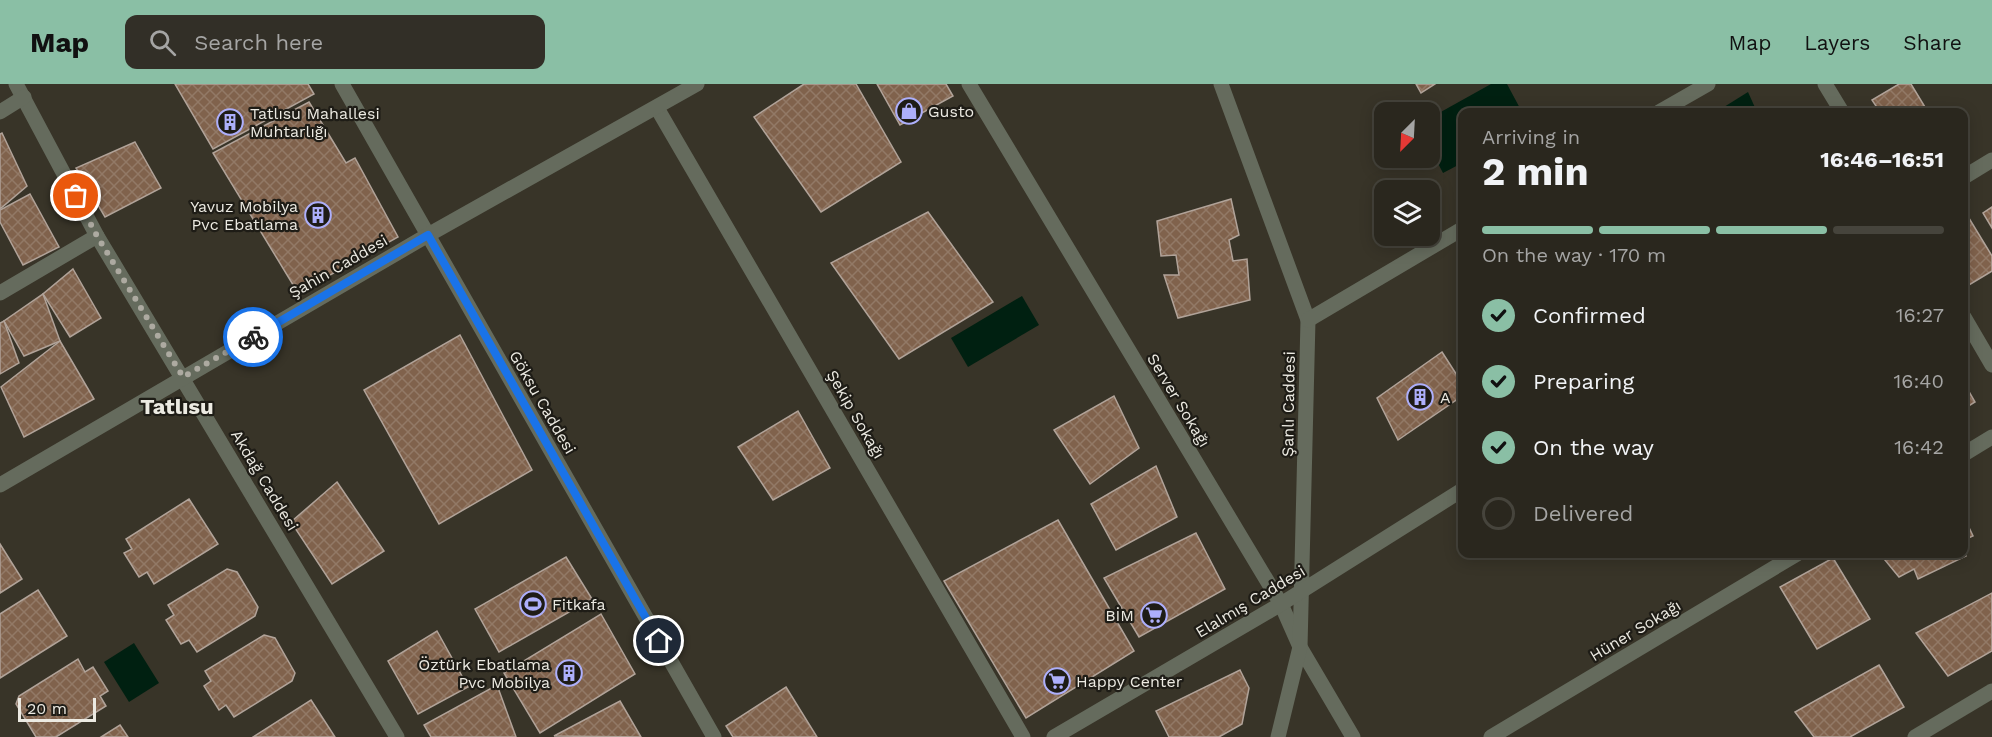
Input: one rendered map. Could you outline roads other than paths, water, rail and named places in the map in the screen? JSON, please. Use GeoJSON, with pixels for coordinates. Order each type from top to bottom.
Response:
{"type":"FeatureCollection","features":[{"type":"Feature","properties":{"kind":"street","name":"Göksu Caddesi"},"geometry":{"type":"LineString","coordinates":[[342,84],[714,737]]}},
{"type":"Feature","properties":{"kind":"street","name":"Şahin Caddesi"},"geometry":{"type":"LineString","coordinates":[[0,485],[428,235],[697,84]]}},
{"type":"Feature","properties":{"kind":"street","name":"Server Sokağı"},"geometry":{"type":"LineString","coordinates":[[969,84],[1281,604],[1300,647],[1353,737]]}},
{"type":"Feature","properties":{"kind":"street","name":"Şanlı Caddesi"},"geometry":{"type":"LineString","coordinates":[[1222,84],[1308,320],[1300,647],[1278,737]]}},
{"type":"Feature","properties":{"kind":"street"},"geometry":{"type":"LineString","coordinates":[[1666,108],[1708,84]]}},
{"type":"Feature","properties":{"kind":"street"},"geometry":{"type":"LineString","coordinates":[[1825,84],[1840,108]]}},
{"type":"Feature","properties":{"kind":"street"},"geometry":{"type":"LineString","coordinates":[[0,112],[20,91]]}},
{"type":"Feature","properties":{"kind":"street","name":"Akdağ Caddesi"},"geometry":{"type":"LineString","coordinates":[[20,91],[97,236],[397,737]]}},
{"type":"Feature","properties":{"kind":"street","name":"Şekip Sokağı"},"geometry":{"type":"LineString","coordinates":[[657,108],[1023,737]]}},
{"type":"Feature","properties":{"kind":"street"},"geometry":{"type":"LineString","coordinates":[[1968,175],[1992,160]]}},
{"type":"Feature","properties":{"kind":"street"},"geometry":{"type":"LineString","coordinates":[[1308,320],[1458,231]]}},
{"type":"Feature","properties":{"kind":"street"},"geometry":{"type":"LineString","coordinates":[[0,293],[97,236]]}},
{"type":"Feature","properties":{"kind":"street"},"geometry":{"type":"LineString","coordinates":[[1968,324],[1992,365]]}},
{"type":"Feature","properties":{"kind":"street"},"geometry":{"type":"LineString","coordinates":[[1968,452],[1992,437]]}},
{"type":"Feature","properties":{"kind":"street","name":"Elalmış Caddesi"},"geometry":{"type":"LineString","coordinates":[[1054,737],[1301,592],[1458,493]]}},
{"type":"Feature","properties":{"kind":"street","name":"Hüner Sokağı"},"geometry":{"type":"LineString","coordinates":[[1491,737],[1790,558]]}},
{"type":"Feature","properties":{"kind":"street"},"geometry":{"type":"LineString","coordinates":[[1915,737],[1992,691]]}},
{"type":"Feature","properties":{"kind":"place","name":"Gusto"},"geometry":{"type":"Point","coordinates":[909,111]}},
{"type":"Feature","properties":{"kind":"place","name":"Tatlısu Mahallesi Muhtarlığı"},"geometry":{"type":"Point","coordinates":[230,122]}},
{"type":"Feature","properties":{"kind":"place","name":"Yavuz Mobilya Pvc Ebatlama"},"geometry":{"type":"Point","coordinates":[318,215]}},
{"type":"Feature","properties":{"kind":"place","name":"A"},"geometry":{"type":"Point","coordinates":[1420,397]}},
{"type":"Feature","properties":{"kind":"place","name":"Fitkafa"},"geometry":{"type":"Point","coordinates":[533,604]}},
{"type":"Feature","properties":{"kind":"place","name":"BİM"},"geometry":{"type":"Point","coordinates":[1154,615]}},
{"type":"Feature","properties":{"kind":"place","name":"Öztürk Ebatlama Pvc Mobilya"},"geometry":{"type":"Point","coordinates":[569,673]}},
{"type":"Feature","properties":{"kind":"place","name":"Happy Center"},"geometry":{"type":"Point","coordinates":[1057,681]}},
{"type":"Feature","properties":{"kind":"district","name":"Tatlısu"},"geometry":{"type":"Point","coordinates":[177,406]}}]}
